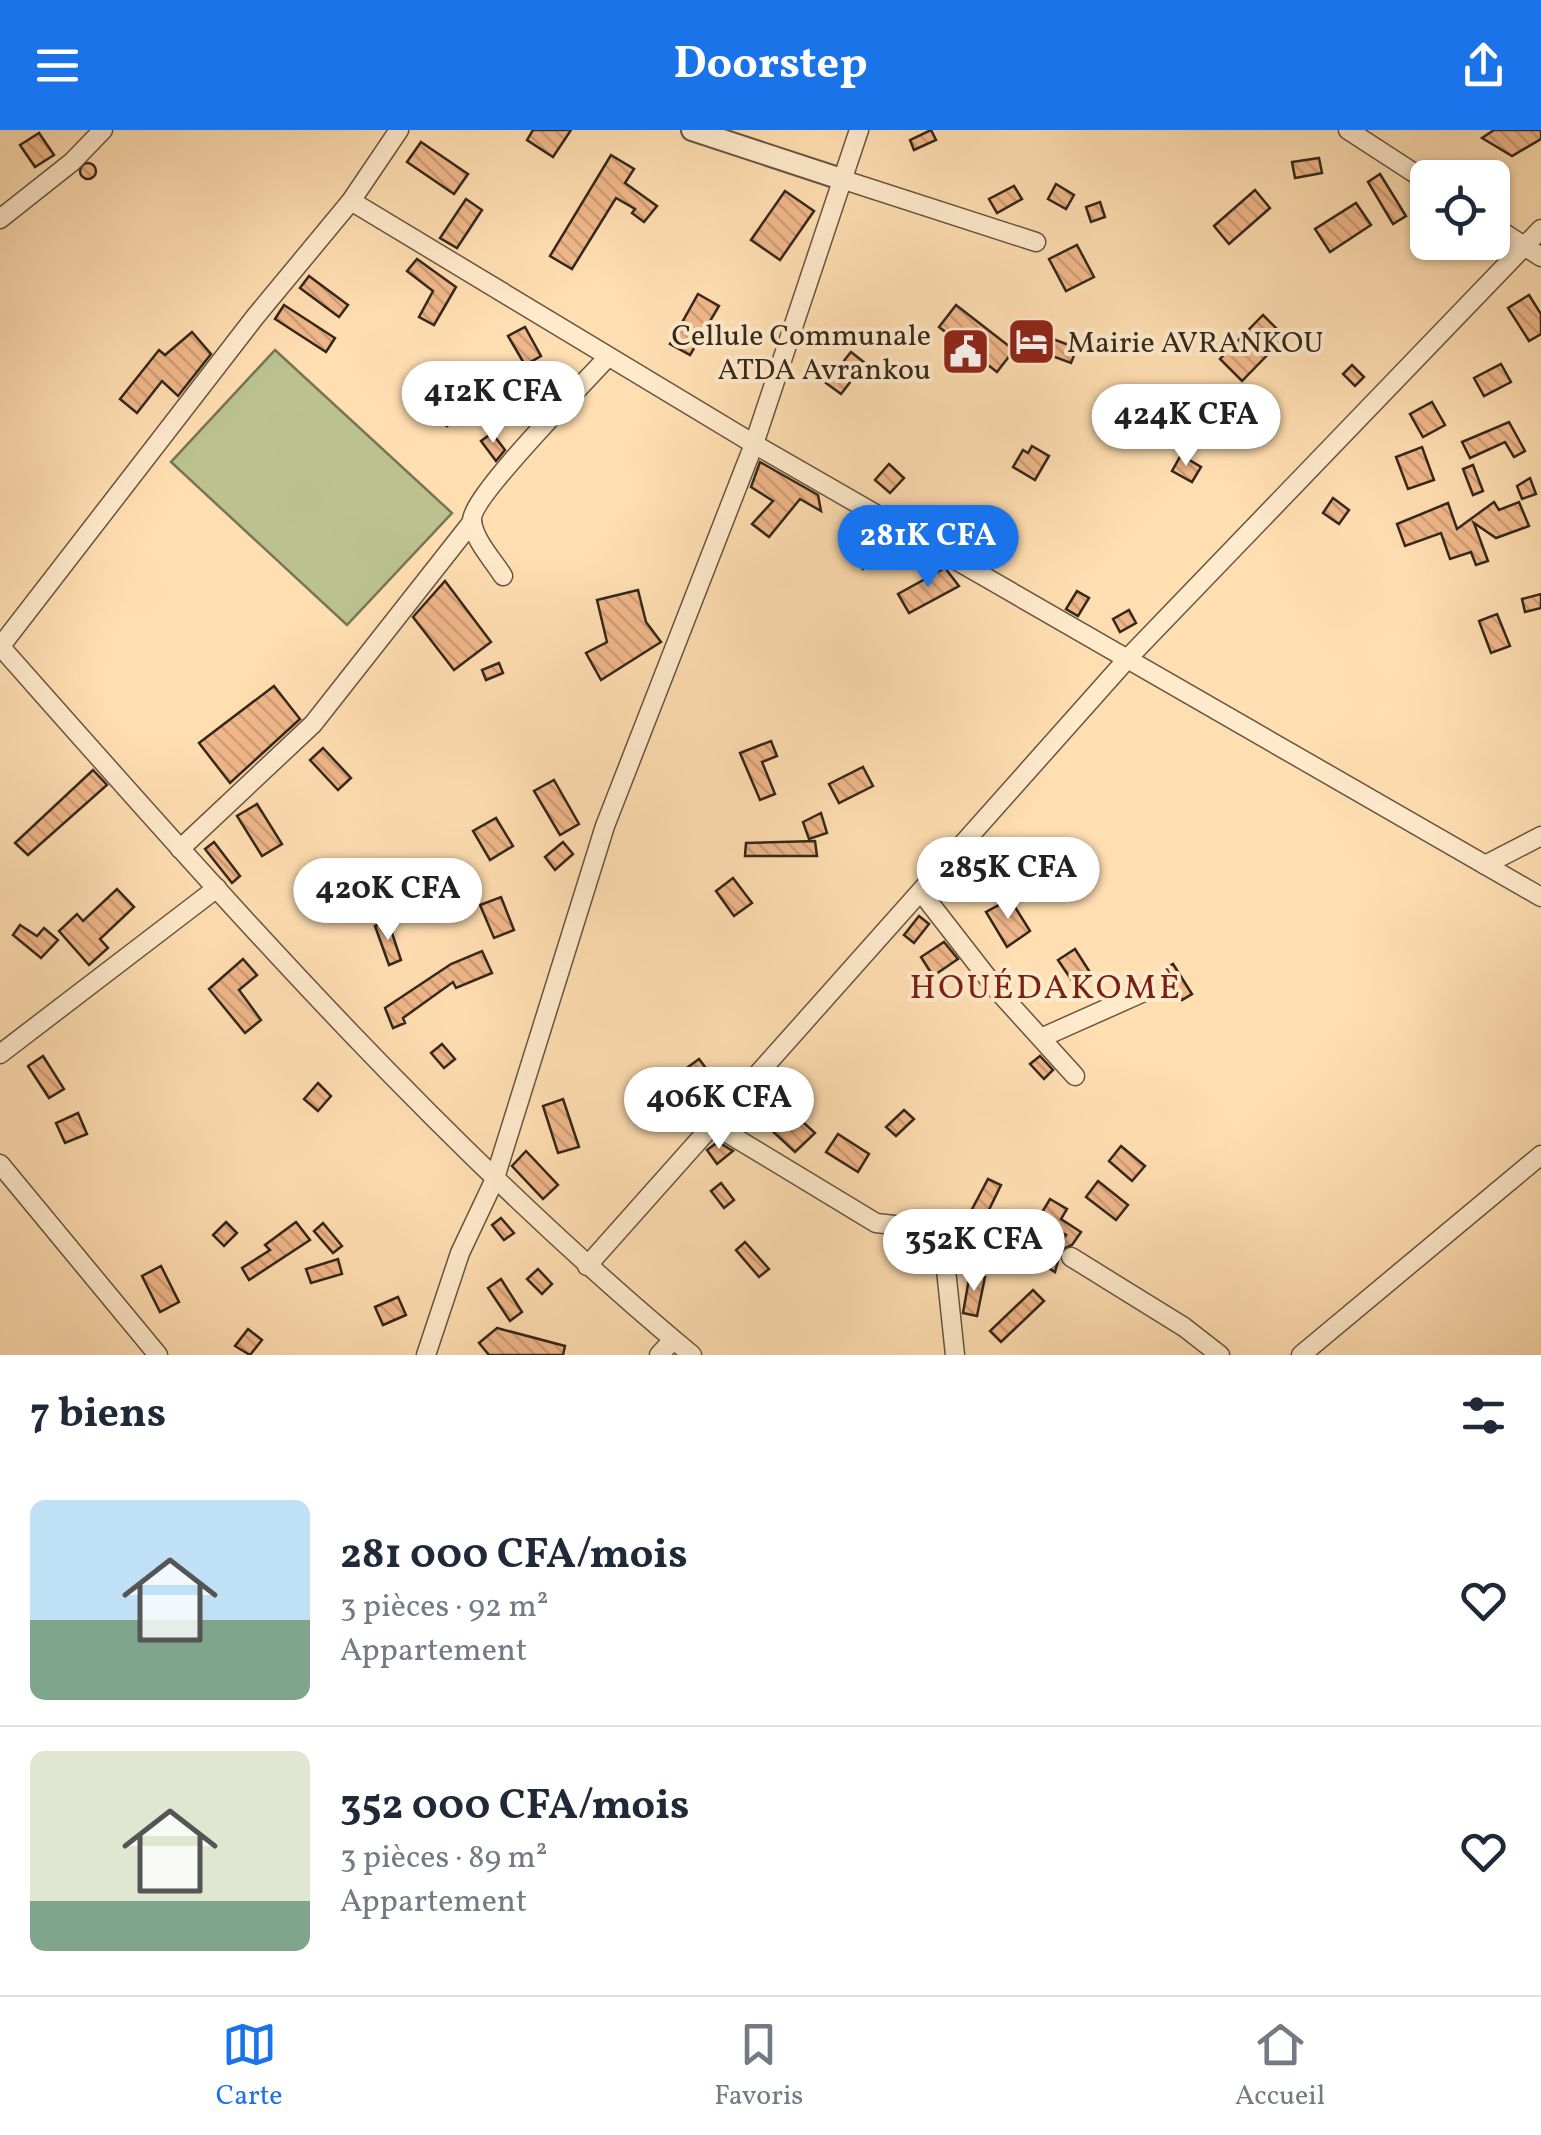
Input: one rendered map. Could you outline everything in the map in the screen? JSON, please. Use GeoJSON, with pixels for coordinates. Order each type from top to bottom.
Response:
{"type":"FeatureCollection","features":[{"type":"Feature","properties":{"kind":"street"},"geometry":{"type":"LineString","coordinates":[[0,219],[72,162],[102,130]]}},
{"type":"Feature","properties":{"kind":"street"},"geometry":{"type":"LineString","coordinates":[[399,130],[351,201],[0,646],[180,848],[494,1181],[692,1355]]}},
{"type":"Feature","properties":{"kind":"street"},"geometry":{"type":"LineString","coordinates":[[692,130],[1036,242]]}},
{"type":"Feature","properties":{"kind":"street"},"geometry":{"type":"LineString","coordinates":[[426,1355],[460,1253],[494,1181],[605,826],[754,444],[859,130]]}},
{"type":"Feature","properties":{"kind":"street"},"geometry":{"type":"LineString","coordinates":[[1356,131],[1410,169]]}},
{"type":"Feature","properties":{"kind":"street"},"geometry":{"type":"LineString","coordinates":[[351,201],[754,444],[1130,656],[1541,897]]}},
{"type":"Feature","properties":{"kind":"street"},"geometry":{"type":"LineString","coordinates":[[588,1266],[1130,656],[1533,252],[1541,229]]}},
{"type":"Feature","properties":{"kind":"street"},"geometry":{"type":"LineString","coordinates":[[1510,237],[1533,252]]}},
{"type":"Feature","properties":{"kind":"street"},"geometry":{"type":"LineString","coordinates":[[180,848],[313,724],[436,562],[472,522],[480,499],[607,358]]}},
{"type":"Feature","properties":{"kind":"street"},"geometry":{"type":"LineString","coordinates":[[472,522],[503,576]]}},
{"type":"Feature","properties":{"kind":"street"},"geometry":{"type":"LineString","coordinates":[[1485,864],[1541,836]]}},
{"type":"Feature","properties":{"kind":"street"},"geometry":{"type":"LineString","coordinates":[[0,1054],[217,888]]}},
{"type":"Feature","properties":{"kind":"street"},"geometry":{"type":"LineString","coordinates":[[921,892],[998,991],[1044,1037],[1075,1076]]}},
{"type":"Feature","properties":{"kind":"street"},"geometry":{"type":"LineString","coordinates":[[1044,1037],[1144,992]]}},
{"type":"Feature","properties":{"kind":"street"},"geometry":{"type":"LineString","coordinates":[[714,1125],[876,1224],[930,1229],[938,1236],[946,1260],[955,1355]]}},
{"type":"Feature","properties":{"kind":"street"},"geometry":{"type":"LineString","coordinates":[[1301,1355],[1541,1155]]}},
{"type":"Feature","properties":{"kind":"street"},"geometry":{"type":"LineString","coordinates":[[0,1164],[158,1355]]}},
{"type":"Feature","properties":{"kind":"street"},"geometry":{"type":"LineString","coordinates":[[1071,1257],[1184,1327],[1220,1355]]}},
{"type":"Feature","properties":{"kind":"street"},"geometry":{"type":"LineString","coordinates":[[660,1355],[674,1340]]}},
{"type":"Feature","properties":{"kind":"green space"},"geometry":{"type":"Polygon","coordinates":[[[275,350],[452,513],[347,625],[171,462],[275,350]]]}},
{"type":"Feature","properties":{"kind":"building"},"geometry":{"type":"Polygon","coordinates":[[[533,130],[571,130],[553,157],[527,140],[533,130]]]}},
{"type":"Feature","properties":{"kind":"building"},"geometry":{"type":"Polygon","coordinates":[[[931,130],[936,140],[914,150],[910,140],[931,130]]]}},
{"type":"Feature","properties":{"kind":"building"},"geometry":{"type":"Polygon","coordinates":[[[1494,130],[1541,130],[1541,139],[1512,156],[1482,138],[1494,130]]]}},
{"type":"Feature","properties":{"kind":"building"},"geometry":{"type":"Polygon","coordinates":[[[39,133],[54,155],[35,167],[20,145],[39,133]]]}},
{"type":"Feature","properties":{"kind":"building"},"geometry":{"type":"Polygon","coordinates":[[[421,142],[468,174],[454,194],[407,162],[421,142]]]}},
{"type":"Feature","properties":{"kind":"building"},"geometry":{"type":"Polygon","coordinates":[[[611,155],[634,169],[625,183],[657,206],[644,222],[632,213],[635,209],[616,198],[572,269],[550,256],[611,155]]]}},
{"type":"Feature","properties":{"kind":"building"},"geometry":{"type":"Polygon","coordinates":[[[1319,158],[1322,173],[1295,178],[1292,162],[1319,158]]]}},
{"type":"Feature","properties":{"kind":"building"},"geometry":{"type":"Polygon","coordinates":[[[88,163],[96,171],[88,179],[80,171],[88,163]]]}},
{"type":"Feature","properties":{"kind":"building"},"geometry":{"type":"Polygon","coordinates":[[[1380,174],[1406,216],[1393,224],[1368,182],[1380,174]]]}},
{"type":"Feature","properties":{"kind":"building"},"geometry":{"type":"Polygon","coordinates":[[[1056,184],[1074,195],[1066,209],[1048,199],[1056,184]]]}},
{"type":"Feature","properties":{"kind":"building"},"geometry":{"type":"Polygon","coordinates":[[[1014,186],[1022,199],[997,213],[989,199],[1014,186]]]}},
{"type":"Feature","properties":{"kind":"building"},"geometry":{"type":"Polygon","coordinates":[[[1255,190],[1270,208],[1229,244],[1214,226],[1255,190]]]}},
{"type":"Feature","properties":{"kind":"building"},"geometry":{"type":"Polygon","coordinates":[[[785,191],[814,211],[780,260],[751,240],[785,191]]]}},
{"type":"Feature","properties":{"kind":"building"},"geometry":{"type":"Polygon","coordinates":[[[466,199],[482,210],[457,248],[440,238],[466,199]]]}},
{"type":"Feature","properties":{"kind":"building"},"geometry":{"type":"Polygon","coordinates":[[[1100,202],[1105,217],[1091,222],[1086,207],[1100,202]]]}},
{"type":"Feature","properties":{"kind":"building"},"geometry":{"type":"Polygon","coordinates":[[[1356,203],[1371,225],[1330,252],[1315,229],[1356,203]]]}},
{"type":"Feature","properties":{"kind":"building"},"geometry":{"type":"Polygon","coordinates":[[[1077,245],[1094,277],[1066,291],[1049,259],[1077,245]]]}},
{"type":"Feature","properties":{"kind":"building"},"geometry":{"type":"Polygon","coordinates":[[[417,259],[456,287],[434,325],[419,317],[433,291],[407,271],[417,259]]]}},
{"type":"Feature","properties":{"kind":"building"},"geometry":{"type":"Polygon","coordinates":[[[309,276],[348,305],[339,317],[300,288],[309,276]]]}},
{"type":"Feature","properties":{"kind":"building"},"geometry":{"type":"Polygon","coordinates":[[[698,294],[719,306],[690,355],[670,344],[698,294]]]}},
{"type":"Feature","properties":{"kind":"building"},"geometry":{"type":"Polygon","coordinates":[[[1529,295],[1541,314],[1541,334],[1529,341],[1508,308],[1529,295]]]}},
{"type":"Feature","properties":{"kind":"building"},"geometry":{"type":"Polygon","coordinates":[[[284,305],[335,338],[326,352],[275,319],[284,305]]]}},
{"type":"Feature","properties":{"kind":"building"},"geometry":{"type":"Polygon","coordinates":[[[956,305],[1014,350],[997,372],[939,327],[956,305]]]}},
{"type":"Feature","properties":{"kind":"building"},"geometry":{"type":"Polygon","coordinates":[[[1263,315],[1285,337],[1242,381],[1220,359],[1263,315]]]}},
{"type":"Feature","properties":{"kind":"building"},"geometry":{"type":"Polygon","coordinates":[[[525,327],[541,356],[525,365],[508,336],[525,327]]]}},
{"type":"Feature","properties":{"kind":"building"},"geometry":{"type":"Polygon","coordinates":[[[192,332],[211,354],[178,396],[162,381],[137,413],[120,399],[159,350],[165,355],[192,332]]]}},
{"type":"Feature","properties":{"kind":"building"},"geometry":{"type":"Polygon","coordinates":[[[1050,338],[1077,348],[1071,363],[1044,353],[1050,338]]]}},
{"type":"Feature","properties":{"kind":"building"},"geometry":{"type":"Polygon","coordinates":[[[851,352],[865,363],[841,394],[826,383],[851,352]]]}},
{"type":"Feature","properties":{"kind":"building"},"geometry":{"type":"Polygon","coordinates":[[[1501,364],[1511,382],[1484,396],[1474,378],[1501,364]]]}},
{"type":"Feature","properties":{"kind":"building"},"geometry":{"type":"Polygon","coordinates":[[[1352,365],[1364,377],[1355,386],[1343,374],[1352,365]]]}},
{"type":"Feature","properties":{"kind":"building"},"geometry":{"type":"Polygon","coordinates":[[[549,377],[559,390],[547,404],[535,388],[549,377]]]}},
{"type":"Feature","properties":{"kind":"building"},"geometry":{"type":"Polygon","coordinates":[[[1432,402],[1445,425],[1423,437],[1410,414],[1432,402]]]}},
{"type":"Feature","properties":{"kind":"building"},"geometry":{"type":"Polygon","coordinates":[[[441,406],[454,420],[447,426],[433,414],[441,406]]]}},
{"type":"Feature","properties":{"kind":"building"},"geometry":{"type":"Polygon","coordinates":[[[1509,422],[1525,451],[1514,457],[1505,442],[1470,458],[1462,442],[1509,422]]]}},
{"type":"Feature","properties":{"kind":"building"},"geometry":{"type":"Polygon","coordinates":[[[492,433],[505,450],[496,461],[481,441],[492,433]]]}},
{"type":"Feature","properties":{"kind":"building"},"geometry":{"type":"Polygon","coordinates":[[[1032,446],[1049,456],[1035,480],[1013,467],[1023,450],[1028,453],[1032,446]]]}},
{"type":"Feature","properties":{"kind":"building"},"geometry":{"type":"Polygon","coordinates":[[[1422,447],[1434,480],[1408,489],[1396,457],[1422,447]]]}},
{"type":"Feature","properties":{"kind":"building"},"geometry":{"type":"Polygon","coordinates":[[[1181,455],[1201,467],[1192,482],[1172,471],[1181,455]]]}},
{"type":"Feature","properties":{"kind":"building"},"geometry":{"type":"Polygon","coordinates":[[[760,462],[818,495],[821,511],[800,499],[769,537],[752,524],[773,501],[751,487],[760,462]]]}},
{"type":"Feature","properties":{"kind":"building"},"geometry":{"type":"Polygon","coordinates":[[[889,464],[904,478],[890,493],[875,480],[889,464]]]}},
{"type":"Feature","properties":{"kind":"building"},"geometry":{"type":"Polygon","coordinates":[[[1473,465],[1483,491],[1473,495],[1463,469],[1473,465]]]}},
{"type":"Feature","properties":{"kind":"building"},"geometry":{"type":"Polygon","coordinates":[[[1530,478],[1536,494],[1522,499],[1517,486],[1530,478]]]}},
{"type":"Feature","properties":{"kind":"building"},"geometry":{"type":"Polygon","coordinates":[[[1333,498],[1349,510],[1339,524],[1323,513],[1333,498]]]}},
{"type":"Feature","properties":{"kind":"building"},"geometry":{"type":"Polygon","coordinates":[[[1494,502],[1499,510],[1519,502],[1529,526],[1496,538],[1474,523],[1488,561],[1476,565],[1471,552],[1450,559],[1441,533],[1405,546],[1397,524],[1448,503],[1457,529],[1494,502]]]}},
{"type":"Feature","properties":{"kind":"building"},"geometry":{"type":"Polygon","coordinates":[[[875,538],[888,554],[863,569],[852,557],[875,538]]]}},
{"type":"Feature","properties":{"kind":"building"},"geometry":{"type":"Polygon","coordinates":[[[945,568],[959,586],[909,613],[898,594],[945,568]]]}},
{"type":"Feature","properties":{"kind":"building"},"geometry":{"type":"Polygon","coordinates":[[[445,581],[491,642],[454,670],[413,617],[445,581]]]}},
{"type":"Feature","properties":{"kind":"building"},"geometry":{"type":"Polygon","coordinates":[[[638,590],[646,622],[661,642],[601,680],[586,653],[607,642],[597,600],[638,590]]]}},
{"type":"Feature","properties":{"kind":"building"},"geometry":{"type":"Polygon","coordinates":[[[1077,591],[1089,598],[1078,616],[1066,609],[1077,591]]]}},
{"type":"Feature","properties":{"kind":"building"},"geometry":{"type":"Polygon","coordinates":[[[1541,594],[1541,608],[1525,612],[1522,599],[1541,594]]]}},
{"type":"Feature","properties":{"kind":"building"},"geometry":{"type":"Polygon","coordinates":[[[1129,610],[1136,623],[1120,632],[1113,619],[1129,610]]]}},
{"type":"Feature","properties":{"kind":"building"},"geometry":{"type":"Polygon","coordinates":[[[1497,614],[1510,646],[1491,653],[1479,621],[1497,614]]]}},
{"type":"Feature","properties":{"kind":"building"},"geometry":{"type":"Polygon","coordinates":[[[499,663],[503,673],[486,680],[482,670],[499,663]]]}},
{"type":"Feature","properties":{"kind":"building"},"geometry":{"type":"Polygon","coordinates":[[[274,686],[300,719],[230,783],[199,743],[274,686]]]}},
{"type":"Feature","properties":{"kind":"building"},"geometry":{"type":"Polygon","coordinates":[[[771,741],[777,756],[762,762],[775,794],[760,800],[740,753],[771,741]]]}},
{"type":"Feature","properties":{"kind":"building"},"geometry":{"type":"Polygon","coordinates":[[[323,748],[351,778],[338,790],[310,760],[323,748]]]}},
{"type":"Feature","properties":{"kind":"building"},"geometry":{"type":"Polygon","coordinates":[[[863,767],[873,786],[839,803],[829,784],[863,767]]]}},
{"type":"Feature","properties":{"kind":"building"},"geometry":{"type":"Polygon","coordinates":[[[93,770],[107,785],[28,855],[15,843],[93,770]]]}},
{"type":"Feature","properties":{"kind":"building"},"geometry":{"type":"Polygon","coordinates":[[[554,780],[579,824],[560,835],[534,791],[554,780]]]}},
{"type":"Feature","properties":{"kind":"building"},"geometry":{"type":"Polygon","coordinates":[[[257,804],[282,844],[262,856],[237,816],[257,804]]]}},
{"type":"Feature","properties":{"kind":"building"},"geometry":{"type":"Polygon","coordinates":[[[821,813],[827,833],[809,839],[803,822],[821,813]]]}},
{"type":"Feature","properties":{"kind":"building"},"geometry":{"type":"Polygon","coordinates":[[[496,818],[513,846],[490,860],[473,831],[496,818]]]}},
{"type":"Feature","properties":{"kind":"building"},"geometry":{"type":"Polygon","coordinates":[[[815,841],[817,856],[745,856],[746,843],[815,841]]]}},
{"type":"Feature","properties":{"kind":"building"},"geometry":{"type":"Polygon","coordinates":[[[214,842],[240,876],[232,883],[205,849],[214,842]]]}},
{"type":"Feature","properties":{"kind":"building"},"geometry":{"type":"Polygon","coordinates":[[[563,842],[573,854],[555,870],[545,857],[563,842]]]}},
{"type":"Feature","properties":{"kind":"building"},"geometry":{"type":"Polygon","coordinates":[[[733,878],[752,903],[734,916],[716,891],[733,878]]]}},
{"type":"Feature","properties":{"kind":"building"},"geometry":{"type":"Polygon","coordinates":[[[117,889],[134,907],[100,939],[108,948],[89,965],[59,931],[77,914],[83,921],[117,889]]]}},
{"type":"Feature","properties":{"kind":"building"},"geometry":{"type":"Polygon","coordinates":[[[501,897],[514,930],[494,938],[480,905],[501,897]]]}},
{"type":"Feature","properties":{"kind":"building"},"geometry":{"type":"Polygon","coordinates":[[[1010,899],[1030,931],[1007,947],[986,912],[1010,899]]]}},
{"type":"Feature","properties":{"kind":"building"},"geometry":{"type":"Polygon","coordinates":[[[919,916],[929,924],[914,943],[904,935],[919,916]]]}},
{"type":"Feature","properties":{"kind":"building"},"geometry":{"type":"Polygon","coordinates":[[[388,921],[401,960],[389,965],[375,926],[388,921]]]}},
{"type":"Feature","properties":{"kind":"building"},"geometry":{"type":"Polygon","coordinates":[[[20,925],[37,936],[44,928],[58,940],[41,958],[13,935],[20,925]]]}},
{"type":"Feature","properties":{"kind":"building"},"geometry":{"type":"Polygon","coordinates":[[[944,942],[958,959],[933,976],[921,957],[944,942]]]}},
{"type":"Feature","properties":{"kind":"building"},"geometry":{"type":"Polygon","coordinates":[[[1075,949],[1091,974],[1075,985],[1058,960],[1075,949]]]}},
{"type":"Feature","properties":{"kind":"building"},"geometry":{"type":"Polygon","coordinates":[[[482,951],[492,973],[456,988],[453,982],[403,1018],[405,1023],[393,1028],[385,1008],[451,964],[482,951]]]}},
{"type":"Feature","properties":{"kind":"building"},"geometry":{"type":"Polygon","coordinates":[[[243,959],[257,975],[239,990],[261,1020],[245,1033],[209,989],[243,959]]]}},
{"type":"Feature","properties":{"kind":"building"},"geometry":{"type":"Polygon","coordinates":[[[1173,964],[1192,994],[1182,1000],[1163,970],[1173,964]]]}},
{"type":"Feature","properties":{"kind":"building"},"geometry":{"type":"Polygon","coordinates":[[[442,1044],[455,1059],[444,1068],[431,1053],[442,1044]]]}},
{"type":"Feature","properties":{"kind":"building"},"geometry":{"type":"Polygon","coordinates":[[[43,1056],[64,1089],[49,1098],[28,1066],[43,1056]]]}},
{"type":"Feature","properties":{"kind":"building"},"geometry":{"type":"Polygon","coordinates":[[[1040,1056],[1053,1070],[1044,1079],[1030,1064],[1040,1056]]]}},
{"type":"Feature","properties":{"kind":"building"},"geometry":{"type":"Polygon","coordinates":[[[699,1059],[711,1075],[696,1086],[684,1070],[699,1059]]]}},
{"type":"Feature","properties":{"kind":"building"},"geometry":{"type":"Polygon","coordinates":[[[318,1083],[331,1096],[318,1111],[304,1099],[318,1083]]]}},
{"type":"Feature","properties":{"kind":"building"},"geometry":{"type":"Polygon","coordinates":[[[768,1090],[815,1133],[795,1152],[751,1111],[768,1090]]]}},
{"type":"Feature","properties":{"kind":"building"},"geometry":{"type":"Polygon","coordinates":[[[563,1099],[579,1147],[558,1153],[543,1106],[563,1099]]]}},
{"type":"Feature","properties":{"kind":"building"},"geometry":{"type":"Polygon","coordinates":[[[904,1110],[914,1119],[896,1136],[886,1127],[904,1110]]]}},
{"type":"Feature","properties":{"kind":"building"},"geometry":{"type":"Polygon","coordinates":[[[78,1113],[87,1134],[65,1143],[56,1123],[78,1113]]]}},
{"type":"Feature","properties":{"kind":"building"},"geometry":{"type":"Polygon","coordinates":[[[838,1134],[869,1154],[858,1172],[826,1152],[838,1134]]]}},
{"type":"Feature","properties":{"kind":"building"},"geometry":{"type":"Polygon","coordinates":[[[718,1142],[733,1151],[717,1164],[707,1150],[718,1142]]]}},
{"type":"Feature","properties":{"kind":"building"},"geometry":{"type":"Polygon","coordinates":[[[1121,1146],[1145,1166],[1132,1181],[1109,1161],[1121,1146]]]}},
{"type":"Feature","properties":{"kind":"building"},"geometry":{"type":"Polygon","coordinates":[[[526,1151],[558,1185],[543,1199],[512,1166],[526,1151]]]}},
{"type":"Feature","properties":{"kind":"building"},"geometry":{"type":"Polygon","coordinates":[[[988,1179],[1001,1185],[984,1220],[970,1213],[988,1179]]]}},
{"type":"Feature","properties":{"kind":"building"},"geometry":{"type":"Polygon","coordinates":[[[1098,1181],[1128,1205],[1116,1220],[1086,1197],[1098,1181]]]}},
{"type":"Feature","properties":{"kind":"building"},"geometry":{"type":"Polygon","coordinates":[[[721,1183],[734,1200],[724,1208],[711,1191],[721,1183]]]}},
{"type":"Feature","properties":{"kind":"building"},"geometry":{"type":"Polygon","coordinates":[[[1050,1199],[1067,1209],[1061,1219],[1081,1232],[1072,1245],[1061,1250],[1055,1272],[1045,1266],[1066,1235],[1038,1219],[1050,1199]]]}},
{"type":"Feature","properties":{"kind":"building"},"geometry":{"type":"Polygon","coordinates":[[[501,1218],[514,1233],[504,1240],[492,1225],[501,1218]]]}},
{"type":"Feature","properties":{"kind":"building"},"geometry":{"type":"Polygon","coordinates":[[[226,1222],[237,1233],[224,1246],[213,1235],[226,1222]]]}},
{"type":"Feature","properties":{"kind":"building"},"geometry":{"type":"Polygon","coordinates":[[[296,1222],[310,1240],[249,1280],[242,1268],[270,1250],[265,1245],[296,1222]]]}},
{"type":"Feature","properties":{"kind":"building"},"geometry":{"type":"Polygon","coordinates":[[[323,1223],[342,1246],[333,1253],[314,1231],[323,1223]]]}},
{"type":"Feature","properties":{"kind":"building"},"geometry":{"type":"Polygon","coordinates":[[[745,1242],[769,1269],[759,1277],[736,1250],[745,1242]]]}},
{"type":"Feature","properties":{"kind":"building"},"geometry":{"type":"Polygon","coordinates":[[[338,1259],[342,1274],[311,1283],[306,1269],[338,1259]]]}},
{"type":"Feature","properties":{"kind":"building"},"geometry":{"type":"Polygon","coordinates":[[[161,1266],[179,1302],[160,1312],[142,1276],[161,1266]]]}},
{"type":"Feature","properties":{"kind":"building"},"geometry":{"type":"Polygon","coordinates":[[[538,1269],[552,1284],[542,1294],[527,1279],[538,1269]]]}},
{"type":"Feature","properties":{"kind":"building"},"geometry":{"type":"Polygon","coordinates":[[[970,1273],[985,1277],[977,1316],[963,1313],[970,1273]]]}},
{"type":"Feature","properties":{"kind":"building"},"geometry":{"type":"Polygon","coordinates":[[[501,1279],[522,1312],[510,1321],[488,1288],[501,1279]]]}},
{"type":"Feature","properties":{"kind":"building"},"geometry":{"type":"Polygon","coordinates":[[[1033,1290],[1044,1301],[1001,1342],[990,1331],[1033,1290]]]}},
{"type":"Feature","properties":{"kind":"building"},"geometry":{"type":"Polygon","coordinates":[[[398,1297],[406,1315],[383,1325],[375,1307],[398,1297]]]}},
{"type":"Feature","properties":{"kind":"building"},"geometry":{"type":"Polygon","coordinates":[[[497,1328],[565,1346],[563,1355],[489,1355],[479,1343],[497,1328]]]}},
{"type":"Feature","properties":{"kind":"building"},"geometry":{"type":"Polygon","coordinates":[[[248,1329],[262,1340],[250,1355],[235,1346],[248,1329]]]}},
{"type":"Feature","properties":{"kind":"place","name":"Mairie AVRANKOU"},"geometry":{"type":"Point","coordinates":[1032,342]}},
{"type":"Feature","properties":{"kind":"place","name":"Cellule Communale ATDA Avrankou"},"geometry":{"type":"Point","coordinates":[966,352]}},
{"type":"Feature","properties":{"kind":"district","name":"HOUÉDAKOMÈ"},"geometry":{"type":"Point","coordinates":[1046,986]}}]}
